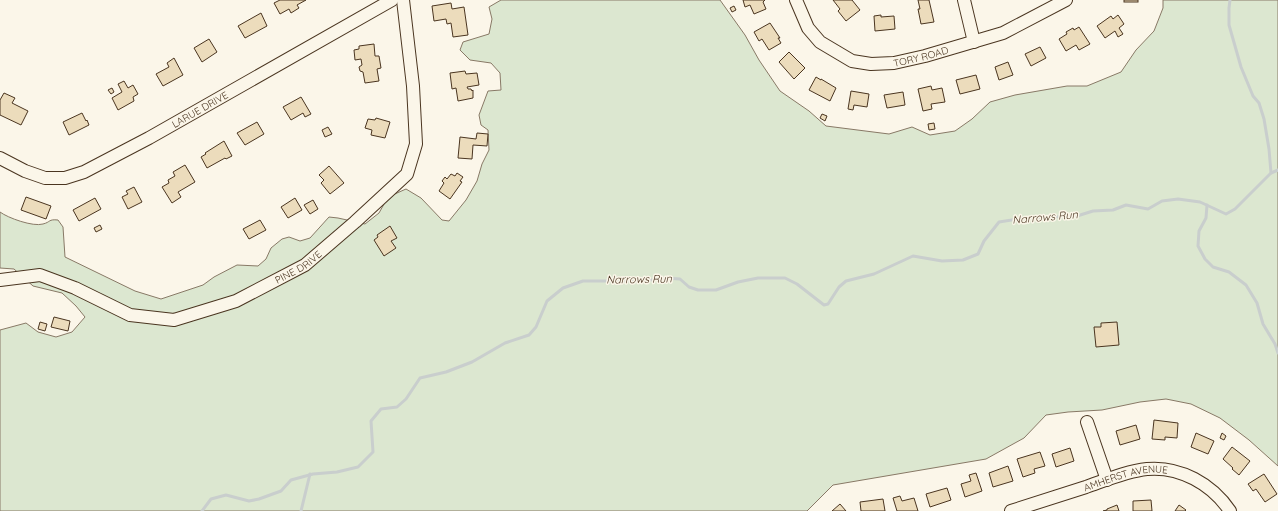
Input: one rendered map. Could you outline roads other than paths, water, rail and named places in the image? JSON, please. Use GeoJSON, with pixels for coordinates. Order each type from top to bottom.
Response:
{"type":"FeatureCollection","features":[{"type":"Feature","properties":{"kind":"street","name":"LARUE DRIVE"},"geometry":{"type":"LineString","coordinates":[[0,158],[25,171],[45,178],[65,178],[84,172],[149,138],[392,0]]}},
{"type":"Feature","properties":{"kind":"street","name":"PINE DRIVE"},"geometry":{"type":"LineString","coordinates":[[0,280],[40,275],[75,288],[130,315],[174,320],[236,301],[305,265],[407,174],[416,144],[413,86],[403,0]]}},
{"type":"Feature","properties":{"kind":"street","name":"TORY ROAD"},"geometry":{"type":"LineString","coordinates":[[796,0],[808,28],[820,42],[852,61],[871,64],[894,63],[925,56],[1003,33],[1066,0]]}},
{"type":"Feature","properties":{"kind":"street"},"geometry":{"type":"LineString","coordinates":[[964,0],[974,42]]}},
{"type":"Feature","properties":{"kind":"street"},"geometry":{"type":"LineString","coordinates":[[1087,422],[1107,480]]}},
{"type":"Feature","properties":{"kind":"street","name":"AMHERST AVENUE"},"geometry":{"type":"LineString","coordinates":[[1011,511],[1107,480],[1146,470],[1156,469],[1179,473],[1201,483],[1211,489],[1225,503],[1230,511]]}},
{"type":"Feature","properties":{"kind":"waterway"},"geometry":{"type":"LineString","coordinates":[[1230,0],[1229,25],[1241,67],[1253,96],[1259,103],[1264,119],[1271,173]]}},
{"type":"Feature","properties":{"kind":"waterway","name":"Narrows Run"},"geometry":{"type":"LineString","coordinates":[[202,511],[211,499],[226,495],[249,501],[259,499],[281,491],[291,480],[313,474],[337,472],[358,467],[373,452],[371,421],[381,409],[397,407],[406,399],[420,378],[446,372],[472,362],[505,343],[529,335],[536,327],[547,301],[563,288],[583,281],[644,281],[665,278],[680,279],[689,287],[698,290],[716,290],[738,282],[758,278],[785,278],[797,284],[824,305],[828,304],[839,287],[846,281],[874,274],[913,256],[942,261],[963,260],[978,254],[984,241],[999,222],[1025,218],[1077,216],[1093,211],[1113,210],[1126,205],[1148,209],[1162,201],[1178,199],[1200,202],[1226,214],[1235,209],[1271,173],[1278,170]]}},
{"type":"Feature","properties":{"kind":"waterway"},"geometry":{"type":"LineString","coordinates":[[1207,205],[1206,218],[1199,231],[1198,246],[1205,259],[1213,267],[1229,272],[1246,285],[1257,303],[1263,324],[1275,344],[1278,353]]}},
{"type":"Feature","properties":{"kind":"waterway"},"geometry":{"type":"LineString","coordinates":[[301,511],[310,474]]}}]}
